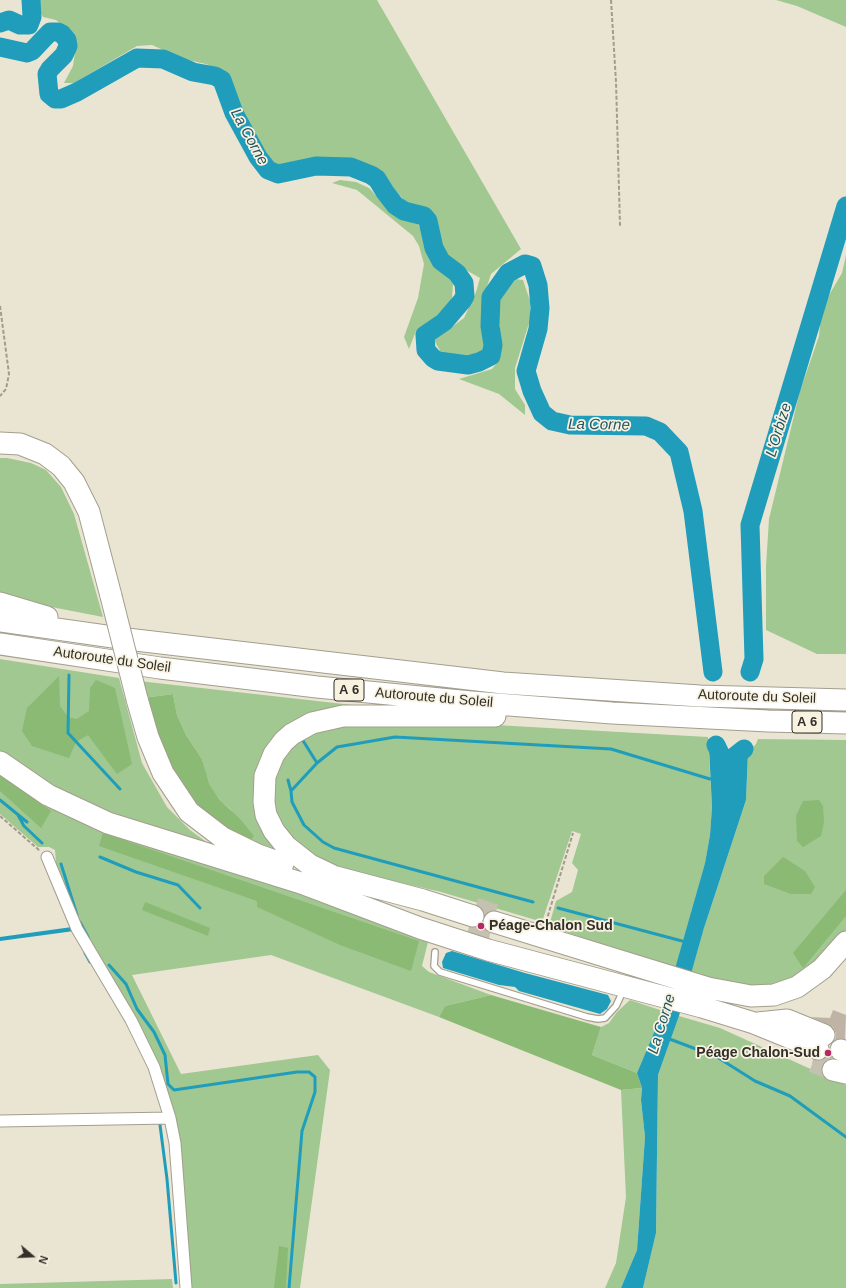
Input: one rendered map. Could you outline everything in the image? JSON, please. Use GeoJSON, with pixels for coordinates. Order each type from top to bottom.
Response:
{"type":"FeatureCollection","features":[{"type":"Feature","properties":{"kind":"highway"},"geometry":{"type":"LineString","coordinates":[[0,443],[20,444],[36,449],[54,460],[71,478],[80,492],[89,512],[134,698],[148,737],[163,773],[182,803],[199,821],[223,838],[258,855],[287,865],[331,875],[423,900],[473,916]]}},
{"type":"Feature","properties":{"kind":"highway"},"geometry":{"type":"LineString","coordinates":[[0,451],[25,453],[40,460],[54,468],[65,482],[82,514],[108,595]]}},
{"type":"Feature","properties":{"kind":"highway"},"geometry":{"type":"LineString","coordinates":[[0,603],[126,639]]}},
{"type":"Feature","properties":{"kind":"highway","name":"Autoroute du Soleil"},"geometry":{"type":"LineString","coordinates":[[0,620],[126,639],[503,683],[700,696],[846,700]]}},
{"type":"Feature","properties":{"kind":"highway","name":"Autoroute du Soleil"},"geometry":{"type":"LineString","coordinates":[[0,644],[160,668],[317,687],[628,714],[768,721],[846,723]]}},
{"type":"Feature","properties":{"kind":"highway"},"geometry":{"type":"LineString","coordinates":[[134,698],[136,720],[153,770],[185,817],[196,827],[218,842],[301,883]]}},
{"type":"Feature","properties":{"kind":"highway"},"geometry":{"type":"LineString","coordinates":[[331,875],[310,865],[286,846],[272,828],[265,808],[264,784],[270,762],[284,741],[305,726],[321,720],[343,716],[628,714]]}},
{"type":"Feature","properties":{"kind":"highway"},"geometry":{"type":"LineString","coordinates":[[0,762],[54,799],[108,823],[301,883],[420,928],[488,950],[524,961],[635,988],[705,998],[762,996],[786,991],[809,980],[822,969],[846,942]]}},
{"type":"Feature","properties":{"kind":"highway"},"geometry":{"type":"LineString","coordinates":[[494,922],[550,938],[652,971],[754,1023],[818,1049]]}},
{"type":"Feature","properties":{"kind":"street"},"geometry":{"type":"LineString","coordinates":[[47,857],[77,929],[131,1020],[154,1067],[170,1118],[175,1143],[186,1288]]}},
{"type":"Feature","properties":{"kind":"street"},"geometry":{"type":"LineString","coordinates":[[0,1121],[170,1118]]}},
{"type":"Feature","properties":{"kind":"lane"},"geometry":{"type":"LineString","coordinates":[[435,952],[434,966],[440,972],[598,1019],[605,1018],[611,1013],[616,1006],[635,988]]}},
{"type":"Feature","properties":{"kind":"path"},"geometry":{"type":"LineString","coordinates":[[611,0],[616,82],[620,226]]}},
{"type":"Feature","properties":{"kind":"path"},"geometry":{"type":"LineString","coordinates":[[0,306],[9,374],[6,389],[0,396]]}},
{"type":"Feature","properties":{"kind":"path"},"geometry":{"type":"LineString","coordinates":[[0,816],[47,857]]}},
{"type":"Feature","properties":{"kind":"path"},"geometry":{"type":"LineString","coordinates":[[550,938],[573,833]]}},
{"type":"Feature","properties":{"kind":"green space"},"geometry":{"type":"Polygon","coordinates":[[[38,0],[377,0],[521,249],[491,274],[483,299],[484,349],[467,358],[443,356],[434,340],[464,318],[476,292],[480,278],[459,266],[440,248],[437,225],[431,213],[408,204],[390,185],[384,175],[355,163],[328,160],[306,160],[287,166],[276,166],[253,136],[230,78],[223,71],[206,64],[183,59],[152,45],[137,46],[74,83],[64,83],[73,66],[76,45],[72,33],[56,20],[43,17],[38,8],[38,0]]]}},
{"type":"Feature","properties":{"kind":"green space"},"geometry":{"type":"Polygon","coordinates":[[[776,0],[846,0],[846,27],[797,6],[776,0]]]}},
{"type":"Feature","properties":{"kind":"green space"},"geometry":{"type":"Polygon","coordinates":[[[340,180],[356,182],[369,188],[384,204],[398,214],[417,223],[423,232],[431,258],[440,271],[449,276],[453,284],[452,298],[445,312],[430,324],[416,331],[409,349],[404,337],[418,298],[424,264],[419,246],[413,236],[357,190],[332,183],[340,180]]]}},
{"type":"Feature","properties":{"kind":"green space"},"geometry":{"type":"Polygon","coordinates":[[[846,255],[846,654],[817,654],[766,630],[766,566],[769,519],[800,391],[819,336],[821,312],[825,302],[842,273],[846,255]]]}},
{"type":"Feature","properties":{"kind":"green space"},"geometry":{"type":"Polygon","coordinates":[[[515,279],[523,280],[530,301],[530,320],[515,368],[515,389],[525,405],[525,415],[499,394],[459,379],[492,369],[500,359],[499,299],[504,288],[515,279]]]}},
{"type":"Feature","properties":{"kind":"green space"},"geometry":{"type":"Polygon","coordinates":[[[0,458],[31,463],[46,470],[61,487],[74,514],[103,617],[0,597],[0,458]]]}},
{"type":"Feature","properties":{"kind":"green space"},"geometry":{"type":"Polygon","coordinates":[[[0,659],[119,678],[142,763],[167,807],[190,830],[216,849],[102,816],[0,756],[0,659]]]}},
{"type":"Feature","properties":{"kind":"green space"},"geometry":{"type":"Polygon","coordinates":[[[59,676],[60,706],[68,717],[77,719],[89,711],[90,688],[96,680],[115,688],[132,764],[117,774],[88,735],[76,742],[69,758],[32,746],[22,731],[27,708],[59,676]]]}},
{"type":"Feature","properties":{"kind":"green space"},"geometry":{"type":"Polygon","coordinates":[[[139,681],[397,710],[314,716],[261,769],[290,858],[241,842],[231,810],[219,799],[208,784],[202,759],[186,735],[177,715],[173,694],[143,698],[139,681]]]}},
{"type":"Feature","properties":{"kind":"green space"},"geometry":{"type":"Polygon","coordinates":[[[173,694],[177,715],[186,735],[202,759],[209,784],[219,799],[241,820],[254,836],[248,843],[207,821],[162,760],[143,698],[173,694]]]}},
{"type":"Feature","properties":{"kind":"green space"},"geometry":{"type":"Polygon","coordinates":[[[460,723],[708,737],[712,807],[710,835],[705,863],[675,970],[549,926],[556,901],[572,892],[578,870],[572,863],[581,834],[572,831],[543,919],[539,921],[441,892],[320,864],[283,836],[270,792],[287,748],[326,725],[460,723]]]}},
{"type":"Feature","properties":{"kind":"green space"},"geometry":{"type":"Polygon","coordinates":[[[758,739],[846,740],[846,931],[816,966],[801,978],[749,991],[690,976],[704,928],[746,800],[748,752],[756,744],[758,739]]]}},
{"type":"Feature","properties":{"kind":"green space"},"geometry":{"type":"Polygon","coordinates":[[[0,768],[263,881],[422,937],[428,942],[422,966],[429,972],[491,995],[445,1006],[439,1017],[271,955],[132,975],[181,1074],[318,1055],[330,1070],[300,1288],[187,1288],[171,1112],[75,918],[56,863],[55,850],[49,847],[38,847],[0,814],[0,768]]]}},
{"type":"Feature","properties":{"kind":"green space"},"geometry":{"type":"Polygon","coordinates":[[[0,772],[51,811],[41,828],[0,791],[0,772]]]}},
{"type":"Feature","properties":{"kind":"green space"},"geometry":{"type":"Polygon","coordinates":[[[819,800],[823,806],[824,822],[821,836],[803,847],[797,841],[796,816],[803,801],[819,800]]]}},
{"type":"Feature","properties":{"kind":"green space"},"geometry":{"type":"Polygon","coordinates":[[[103,833],[419,941],[411,971],[340,945],[257,907],[257,901],[99,846],[103,833]]]}},
{"type":"Feature","properties":{"kind":"green space"},"geometry":{"type":"Polygon","coordinates":[[[783,857],[805,871],[815,887],[811,894],[791,894],[764,884],[764,876],[783,857]]]}},
{"type":"Feature","properties":{"kind":"green space"},"geometry":{"type":"Polygon","coordinates":[[[846,890],[846,916],[803,968],[793,953],[846,890]]]}},
{"type":"Feature","properties":{"kind":"green space"},"geometry":{"type":"Polygon","coordinates":[[[145,902],[210,928],[208,936],[142,910],[145,902]]]}},
{"type":"Feature","properties":{"kind":"green space"},"geometry":{"type":"Polygon","coordinates":[[[491,995],[601,1027],[592,1055],[637,1073],[642,1088],[621,1090],[439,1017],[445,1006],[491,995]]]}},
{"type":"Feature","properties":{"kind":"green space"},"geometry":{"type":"Polygon","coordinates":[[[630,1000],[663,1011],[637,1073],[592,1055],[601,1027],[609,1023],[617,1012],[630,1000]]]}},
{"type":"Feature","properties":{"kind":"green space"},"geometry":{"type":"Polygon","coordinates":[[[679,1016],[720,1028],[846,1085],[846,1288],[643,1288],[656,1233],[658,1075],[679,1016]]]}},
{"type":"Feature","properties":{"kind":"green space"},"geometry":{"type":"Polygon","coordinates":[[[642,1088],[641,1100],[645,1137],[637,1250],[621,1288],[605,1288],[616,1263],[626,1197],[621,1090],[642,1088]]]}},
{"type":"Feature","properties":{"kind":"green space"},"geometry":{"type":"Polygon","coordinates":[[[279,1246],[288,1248],[286,1288],[274,1288],[279,1246]]]}},
{"type":"Feature","properties":{"kind":"green space"},"geometry":{"type":"Polygon","coordinates":[[[172,1279],[173,1288],[0,1288],[0,1284],[172,1279]]]}},
{"type":"Feature","properties":{"kind":"water"},"geometry":{"type":"Polygon","coordinates":[[[709,748],[748,752],[746,800],[704,928],[679,1016],[658,1075],[656,1233],[643,1288],[621,1288],[637,1250],[645,1137],[641,1100],[642,1088],[637,1073],[663,1011],[705,863],[710,835],[712,807],[709,748]]]}},
{"type":"Feature","properties":{"kind":"water"},"geometry":{"type":"Polygon","coordinates":[[[72,927],[74,931],[0,941],[0,937],[72,927]]]}},
{"type":"Feature","properties":{"kind":"water"},"geometry":{"type":"Polygon","coordinates":[[[452,951],[525,973],[608,995],[611,1001],[607,1009],[600,1014],[519,991],[515,987],[499,985],[443,968],[442,962],[446,953],[452,951]]]}},
{"type":"Feature","properties":{"kind":"building"},"geometry":{"type":"Polygon","coordinates":[[[477,904],[497,910],[491,910],[485,915],[482,908],[477,904]]]}},
{"type":"Feature","properties":{"kind":"building"},"geometry":{"type":"Polygon","coordinates":[[[482,923],[485,930],[490,933],[489,938],[468,931],[469,927],[476,928],[482,923]]]}},
{"type":"Feature","properties":{"kind":"building"},"geometry":{"type":"Polygon","coordinates":[[[833,1010],[846,1015],[845,1039],[835,1040],[836,1034],[833,1027],[811,1017],[830,1018],[833,1010]]]}},
{"type":"Feature","properties":{"kind":"building"},"geometry":{"type":"Polygon","coordinates":[[[829,1052],[833,1058],[825,1062],[821,1068],[812,1064],[813,1060],[819,1061],[825,1059],[829,1052]]]}},
{"type":"Feature","properties":{"kind":"waterway","name":"La Corne"},"geometry":{"type":"LineString","coordinates":[[0,23],[9,20],[20,25],[29,25],[32,17],[31,0]]}},
{"type":"Feature","properties":{"kind":"waterway","name":"La Corne"},"geometry":{"type":"LineString","coordinates":[[0,47],[27,53],[32,51],[50,32],[58,32],[62,34],[67,40],[68,46],[64,55],[47,74],[49,94],[55,99],[61,99],[77,92],[137,58],[163,59],[193,72],[215,76],[222,80],[234,113],[258,157],[268,170],[278,174],[316,166],[351,167],[377,179],[395,205],[404,211],[424,216],[428,221],[434,248],[441,261],[457,273],[464,283],[465,296],[462,301],[444,322],[425,335],[426,350],[438,361],[468,365],[479,362],[491,356],[493,345],[490,326],[491,297],[508,273],[525,264],[532,266],[538,285],[540,308],[538,329],[526,371],[532,391],[542,413],[552,421],[570,425],[646,426],[660,432],[679,452],[693,511],[713,672]]}},
{"type":"Feature","properties":{"kind":"waterway","name":"L'Orbize"},"geometry":{"type":"LineString","coordinates":[[750,672],[754,659],[750,525],[846,206]]}},
{"type":"Feature","properties":{"kind":"waterway"},"geometry":{"type":"LineString","coordinates":[[69,675],[68,733],[120,789]]}},
{"type":"Feature","properties":{"kind":"waterway"},"geometry":{"type":"LineString","coordinates":[[317,763],[337,747],[395,737],[611,749],[710,779]]}},
{"type":"Feature","properties":{"kind":"waterway"},"geometry":{"type":"LineString","coordinates":[[288,780],[291,791],[317,763],[302,739]]}},
{"type":"Feature","properties":{"kind":"waterway","name":"La Corne"},"geometry":{"type":"LineString","coordinates":[[716,745],[725,764]]}},
{"type":"Feature","properties":{"kind":"waterway","name":"L'Orbize"},"geometry":{"type":"LineString","coordinates":[[725,764],[744,749]]}},
{"type":"Feature","properties":{"kind":"waterway"},"geometry":{"type":"LineString","coordinates":[[291,791],[292,802],[304,825],[323,842],[334,848],[533,902]]}},
{"type":"Feature","properties":{"kind":"waterway"},"geometry":{"type":"LineString","coordinates":[[0,800],[27,822]]}},
{"type":"Feature","properties":{"kind":"waterway"},"geometry":{"type":"LineString","coordinates":[[18,815],[24,826],[42,843]]}},
{"type":"Feature","properties":{"kind":"waterway"},"geometry":{"type":"LineString","coordinates":[[100,857],[136,872],[178,885],[200,908]]}},
{"type":"Feature","properties":{"kind":"waterway"},"geometry":{"type":"LineString","coordinates":[[61,864],[77,915]]}},
{"type":"Feature","properties":{"kind":"waterway"},"geometry":{"type":"LineString","coordinates":[[558,908],[682,941]]}},
{"type":"Feature","properties":{"kind":"waterway"},"geometry":{"type":"LineString","coordinates":[[80,922],[88,937]]}},
{"type":"Feature","properties":{"kind":"waterway"},"geometry":{"type":"LineString","coordinates":[[85,953],[90,962]]}},
{"type":"Feature","properties":{"kind":"waterway"},"geometry":{"type":"LineString","coordinates":[[109,965],[126,984],[137,1009],[154,1032],[165,1055],[168,1084],[174,1090],[297,1072],[309,1072],[315,1077],[315,1092],[302,1131],[289,1288]]}},
{"type":"Feature","properties":{"kind":"waterway"},"geometry":{"type":"LineString","coordinates":[[667,1038],[717,1057],[755,1081],[790,1096],[846,1137]]}},
{"type":"Feature","properties":{"kind":"waterway"},"geometry":{"type":"LineString","coordinates":[[160,1125],[167,1179],[176,1283]]}},
{"type":"Feature","properties":{"kind":"tunnel"},"geometry":{"type":"LineString","coordinates":[[475,908],[496,915]]}},
{"type":"Feature","properties":{"kind":"tunnel"},"geometry":{"type":"LineString","coordinates":[[471,923],[491,930]]}},
{"type":"Feature","properties":{"kind":"tunnel"},"geometry":{"type":"LineString","coordinates":[[813,1062],[833,1070]]}},
{"type":"Feature","properties":{"kind":"place","name":"Péage-Chalon Sud"},"geometry":{"type":"Point","coordinates":[481,926]}},
{"type":"Feature","properties":{"kind":"place","name":"Péage Chalon-Sud"},"geometry":{"type":"Point","coordinates":[828,1053]}}]}
